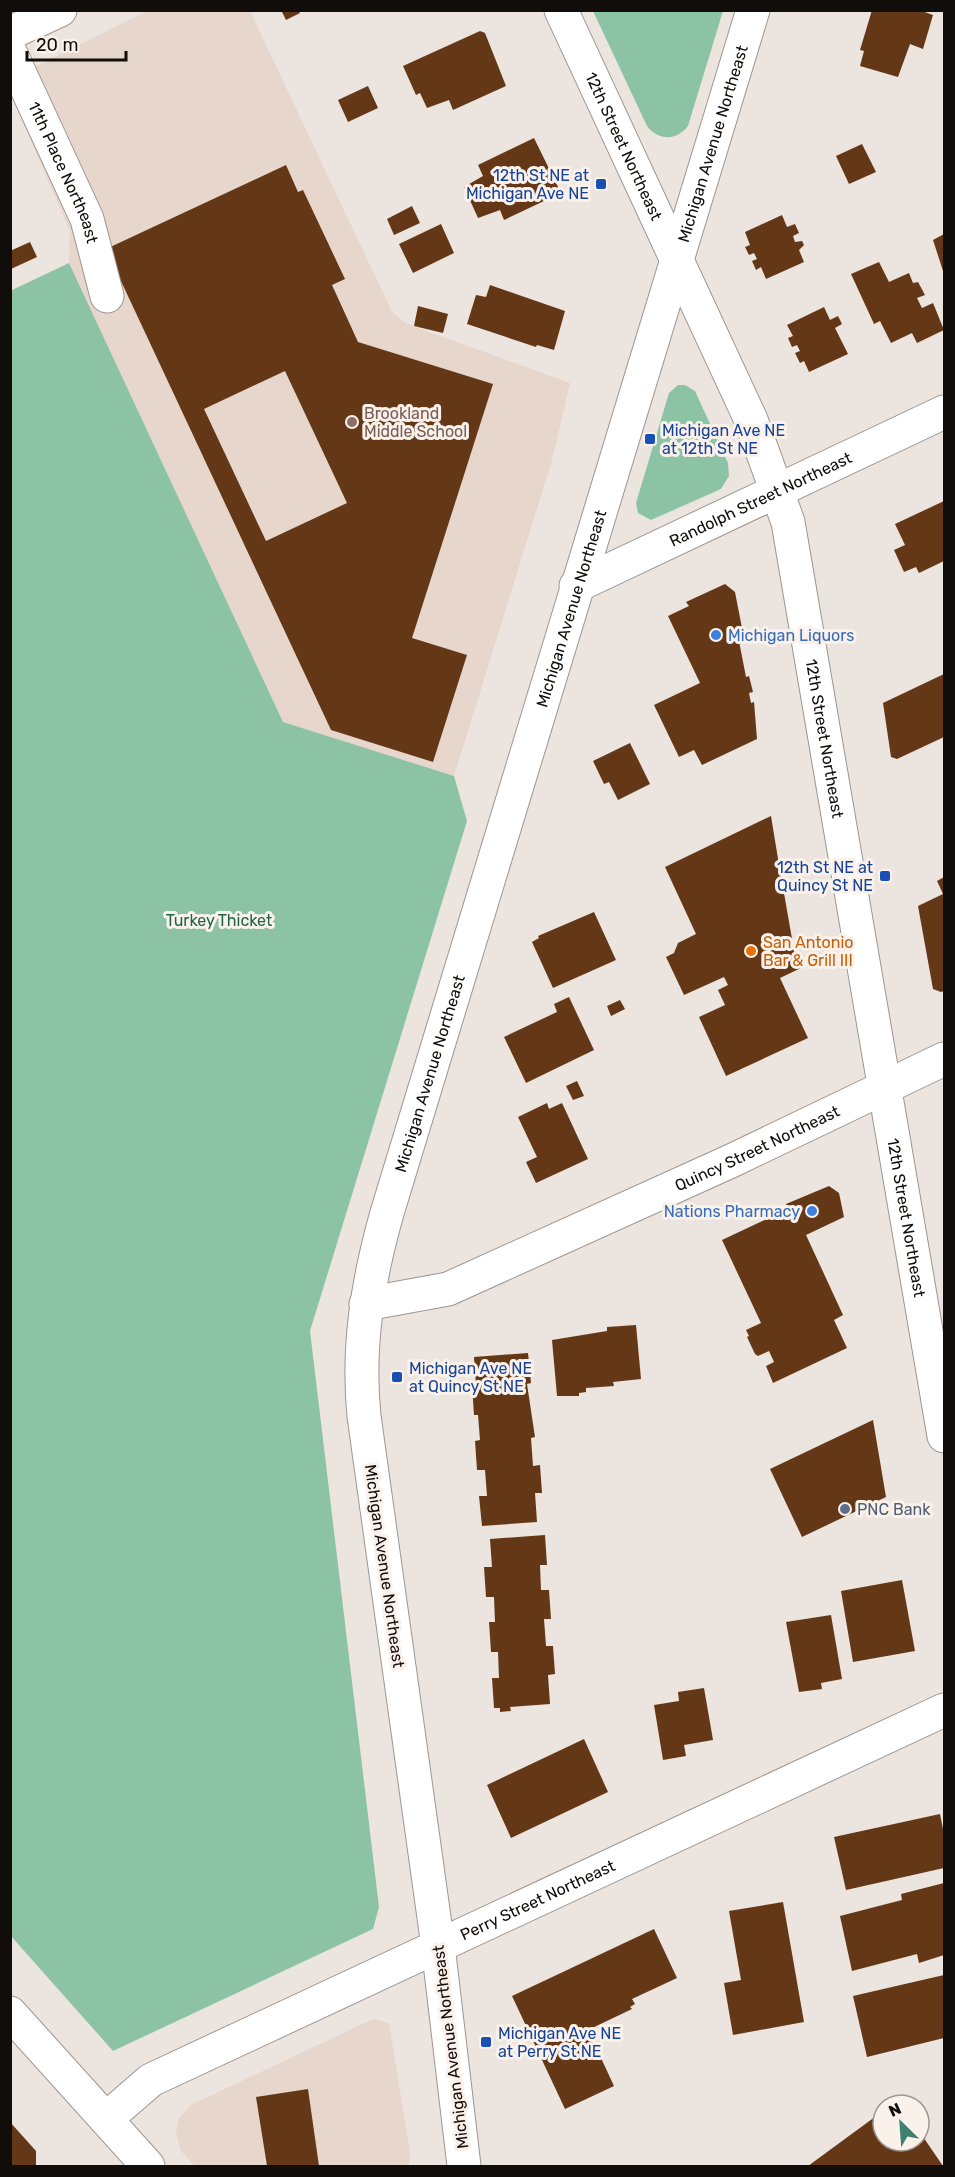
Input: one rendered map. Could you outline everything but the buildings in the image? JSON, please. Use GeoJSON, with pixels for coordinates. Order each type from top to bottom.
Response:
{"type":"FeatureCollection","features":[{"type":"Feature","properties":{"kind":"street"},"geometry":{"type":"LineString","coordinates":[[10,33],[60,10]]}},
{"type":"Feature","properties":{"kind":"street","name":"12th Street Northeast"},"geometry":{"type":"LineString","coordinates":[[561,10],[755,429],[788,522],[883,1088],[945,1437]]}},
{"type":"Feature","properties":{"kind":"street","name":"Michigan Avenue Northeast"},"geometry":{"type":"LineString","coordinates":[[465,2166],[438,1946],[362,1398],[362,1342],[366,1304],[382,1230],[753,10]]}},
{"type":"Feature","properties":{"kind":"street","name":"11th Place Northeast"},"geometry":{"type":"LineString","coordinates":[[10,52],[87,219],[107,296]]}},
{"type":"Feature","properties":{"kind":"street","name":"Randolph Street Northeast"},"geometry":{"type":"LineString","coordinates":[[576,586],[945,412]]}},
{"type":"Feature","properties":{"kind":"street","name":"Quincy Street Northeast"},"geometry":{"type":"LineString","coordinates":[[366,1304],[448,1289],[731,1161],[945,1059]]}},
{"type":"Feature","properties":{"kind":"street","name":"Perry Street Northeast"},"geometry":{"type":"LineString","coordinates":[[106,2119],[151,2080],[945,1710]]}},
{"type":"Feature","properties":{"kind":"street"},"geometry":{"type":"LineString","coordinates":[[10,2013],[148,2166]]}},
{"type":"Feature","properties":{"kind":"shaded area","name":"Brookland Middle School"},"geometry":{"type":"Polygon","coordinates":[[[147,11],[250,11],[392,312],[407,324],[570,383],[552,460],[454,776],[283,722],[69,263],[70,231],[11,95],[10,79],[147,11]]]}},
{"type":"Feature","properties":{"kind":"shaded area"},"geometry":{"type":"Polygon","coordinates":[[[373,2019],[389,2023],[410,2153],[409,2166],[195,2166],[181,2151],[176,2133],[179,2119],[191,2105],[373,2019]]]}},
{"type":"Feature","properties":{"kind":"green space"},"geometry":{"type":"Polygon","coordinates":[[[593,11],[723,11],[688,126],[683,131],[673,137],[662,137],[647,126],[593,11]]]}},
{"type":"Feature","properties":{"kind":"green space","name":"Turkey Thicket"},"geometry":{"type":"Polygon","coordinates":[[[69,263],[283,722],[454,776],[467,821],[310,1331],[379,1907],[373,1929],[113,2051],[10,1935],[10,291],[69,263]]]}},
{"type":"Feature","properties":{"kind":"green space"},"geometry":{"type":"Polygon","coordinates":[[[678,385],[685,385],[695,391],[728,463],[729,476],[721,489],[651,520],[638,513],[636,503],[669,393],[678,385]]]}},
{"type":"Feature","properties":{"kind":"place","name":"12th St NE at Michigan Ave NE"},"geometry":{"type":"Point","coordinates":[601,184]}},
{"type":"Feature","properties":{"kind":"place","name":"Brookland Middle School"},"geometry":{"type":"Point","coordinates":[352,422]}},
{"type":"Feature","properties":{"kind":"place","name":"Michigan Ave NE at 12th St NE"},"geometry":{"type":"Point","coordinates":[650,439]}},
{"type":"Feature","properties":{"kind":"place","name":"Michigan Liquors"},"geometry":{"type":"Point","coordinates":[716,635]}},
{"type":"Feature","properties":{"kind":"place","name":"12th St NE at Quincy St NE"},"geometry":{"type":"Point","coordinates":[885,876]}},
{"type":"Feature","properties":{"kind":"place","name":"San Antonio Bar & Grill III"},"geometry":{"type":"Point","coordinates":[751,951]}},
{"type":"Feature","properties":{"kind":"place","name":"Nations Pharmacy"},"geometry":{"type":"Point","coordinates":[812,1211]}},
{"type":"Feature","properties":{"kind":"place","name":"Michigan Ave NE at Quincy St NE"},"geometry":{"type":"Point","coordinates":[397,1377]}},
{"type":"Feature","properties":{"kind":"place","name":"PNC Bank"},"geometry":{"type":"Point","coordinates":[845,1509]}},
{"type":"Feature","properties":{"kind":"place","name":"Michigan Ave NE at Perry St NE"},"geometry":{"type":"Point","coordinates":[486,2042]}}]}
